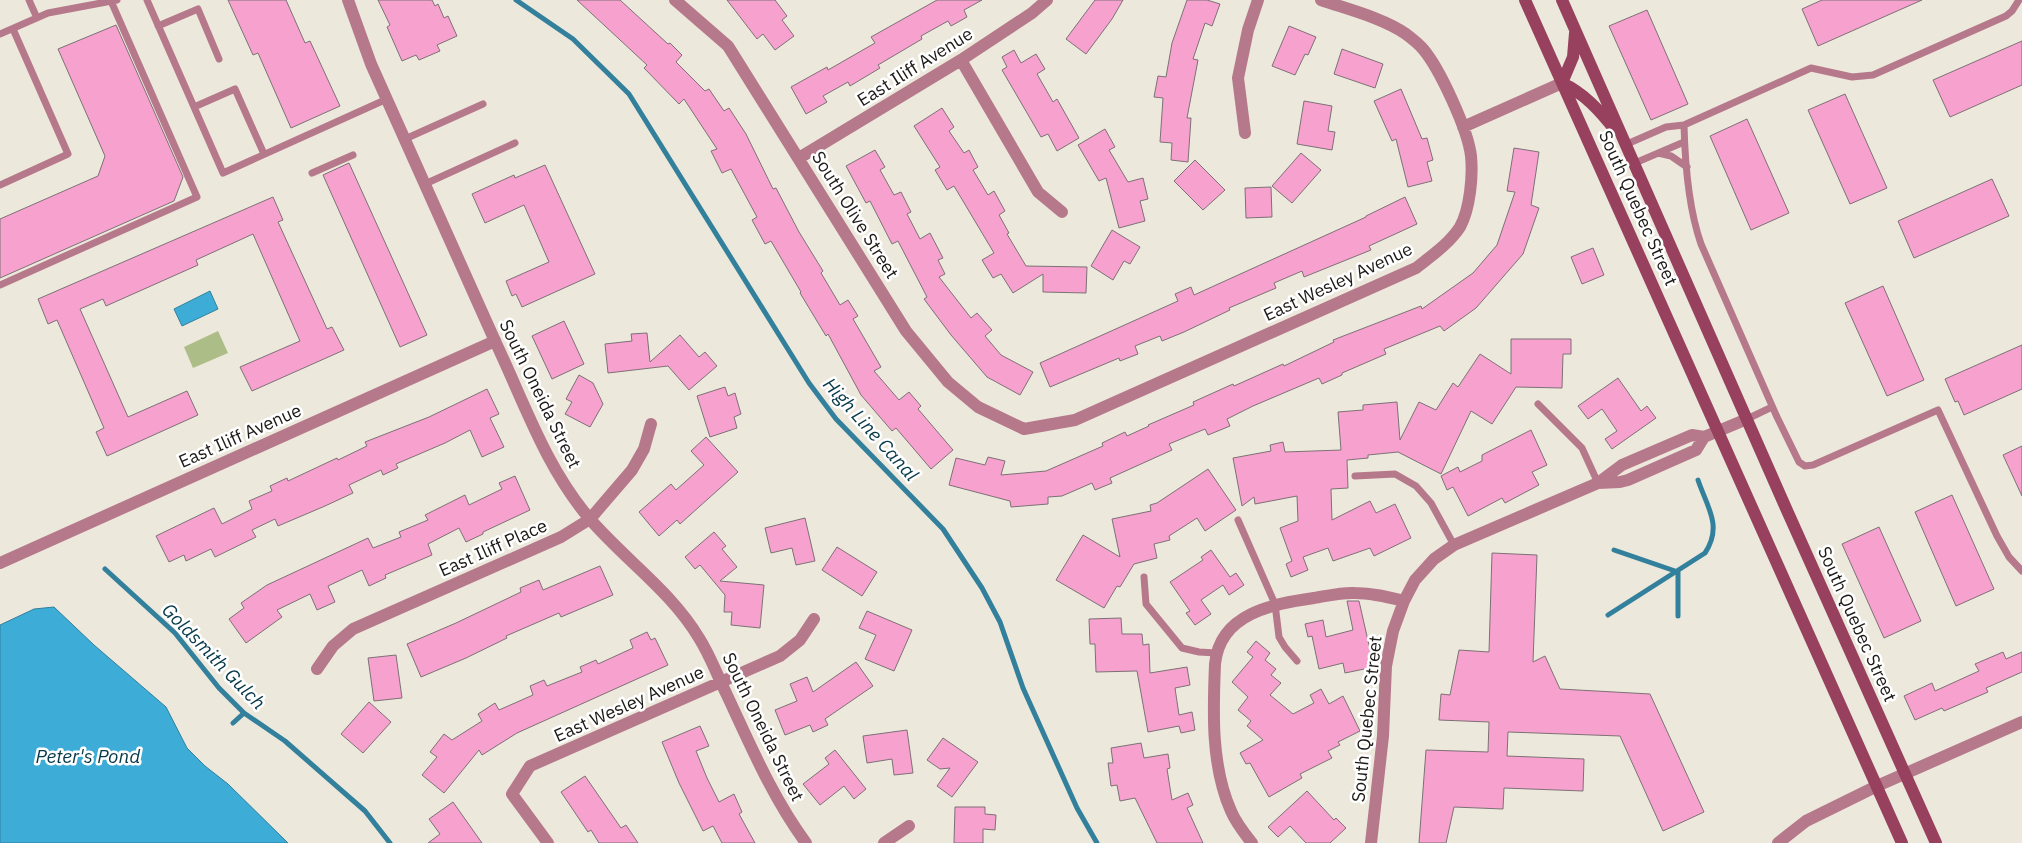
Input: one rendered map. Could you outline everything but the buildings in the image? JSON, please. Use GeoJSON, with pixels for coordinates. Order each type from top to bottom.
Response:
{"type":"FeatureCollection","features":[{"type":"Feature","properties":{"kind":"main road","name":"South Quebec Street"},"geometry":{"type":"LineString","coordinates":[[1525,0],[1902,843]]}},
{"type":"Feature","properties":{"kind":"main road","name":"South Quebec Street"},"geometry":{"type":"LineString","coordinates":[[1562,0],[1936,843]]}},
{"type":"Feature","properties":{"kind":"main road"},"geometry":{"type":"LineString","coordinates":[[1574,25],[1575,47],[1562,83],[1575,89],[1591,103],[1626,144]]}},
{"type":"Feature","properties":{"kind":"street","name":"South Oneida Street"},"geometry":{"type":"LineString","coordinates":[[348,0],[363,45],[550,462],[590,519],[678,608],[699,638],[766,779],[806,843]]}},
{"type":"Feature","properties":{"kind":"street","name":"South Olive Street"},"geometry":{"type":"LineString","coordinates":[[674,0],[728,46],[906,330],[924,354],[948,382],[978,407],[1024,429]]}},
{"type":"Feature","properties":{"kind":"street","name":"East Iliff Avenue"},"geometry":{"type":"LineString","coordinates":[[799,158],[961,60],[1032,14],[1047,0]]}},
{"type":"Feature","properties":{"kind":"street"},"geometry":{"type":"LineString","coordinates":[[1245,133],[1238,78],[1248,30],[1258,0]]}},
{"type":"Feature","properties":{"kind":"street","name":"East Wesley Avenue"},"geometry":{"type":"LineString","coordinates":[[1024,429],[1075,420],[1416,268],[1443,247],[1460,226],[1470,191],[1471,156],[1463,127],[1437,70],[1423,49],[1405,33],[1321,0]]}},
{"type":"Feature","properties":{"kind":"street"},"geometry":{"type":"LineString","coordinates":[[961,60],[1038,192],[1062,212]]}},
{"type":"Feature","properties":{"kind":"street"},"geometry":{"type":"LineString","coordinates":[[1463,127],[1562,83]]}},
{"type":"Feature","properties":{"kind":"street","name":"East Iliff Avenue"},"geometry":{"type":"LineString","coordinates":[[0,563],[495,341]]}},
{"type":"Feature","properties":{"kind":"street","name":"South Quebec Street"},"geometry":{"type":"LineString","coordinates":[[1371,843],[1383,736],[1386,666],[1393,631],[1404,601],[1415,580],[1427,566],[1454,545],[1598,482],[1622,465],[1692,435],[1704,437],[1747,419]]}},
{"type":"Feature","properties":{"kind":"street","name":"East Iliff Place"},"geometry":{"type":"LineString","coordinates":[[317,669],[333,646],[354,629],[562,537],[590,519],[632,470],[644,449],[651,424]]}},
{"type":"Feature","properties":{"kind":"street"},"geometry":{"type":"LineString","coordinates":[[1252,843],[1231,813],[1222,789],[1217,760],[1214,688],[1216,653],[1223,638],[1244,617],[1275,604],[1353,592],[1379,595],[1404,601]]}},
{"type":"Feature","properties":{"kind":"street","name":"East Wesley Avenue"},"geometry":{"type":"LineString","coordinates":[[548,843],[512,794],[530,766],[780,656],[800,640],[814,619]]}},
{"type":"Feature","properties":{"kind":"street"},"geometry":{"type":"LineString","coordinates":[[1778,843],[1813,817],[1877,786],[2022,722]]}},
{"type":"Feature","properties":{"kind":"street"},"geometry":{"type":"LineString","coordinates":[[884,843],[909,826]]}},
{"type":"Feature","properties":{"kind":"lane"},"geometry":{"type":"LineString","coordinates":[[30,0],[37,18]]}},
{"type":"Feature","properties":{"kind":"lane"},"geometry":{"type":"LineString","coordinates":[[0,34],[61,9],[114,0],[197,197],[0,285]]}},
{"type":"Feature","properties":{"kind":"lane"},"geometry":{"type":"LineString","coordinates":[[147,0],[223,173],[387,99]]}},
{"type":"Feature","properties":{"kind":"lane"},"geometry":{"type":"LineString","coordinates":[[1626,144],[1660,129],[1684,125],[1812,68],[1852,77],[1873,75],[2006,16],[2012,11],[2019,0]]}},
{"type":"Feature","properties":{"kind":"lane"},"geometry":{"type":"LineString","coordinates":[[158,26],[198,9],[219,58]]}},
{"type":"Feature","properties":{"kind":"lane"},"geometry":{"type":"LineString","coordinates":[[0,185],[68,154],[13,29]]}},
{"type":"Feature","properties":{"kind":"lane"},"geometry":{"type":"LineString","coordinates":[[194,107],[235,89],[264,154]]}},
{"type":"Feature","properties":{"kind":"lane"},"geometry":{"type":"LineString","coordinates":[[405,139],[483,104]]}},
{"type":"Feature","properties":{"kind":"lane"},"geometry":{"type":"LineString","coordinates":[[1684,125],[1687,167],[1694,219],[1700,244],[1794,455],[1802,464],[1809,466],[1938,410],[1997,536],[2009,557],[2022,571]]}},
{"type":"Feature","properties":{"kind":"lane"},"geometry":{"type":"LineString","coordinates":[[1635,164],[1684,142]]}},
{"type":"Feature","properties":{"kind":"lane"},"geometry":{"type":"LineString","coordinates":[[425,184],[515,143]]}},
{"type":"Feature","properties":{"kind":"lane"},"geometry":{"type":"LineString","coordinates":[[1658,153],[1671,156],[1687,167]]}},
{"type":"Feature","properties":{"kind":"lane"},"geometry":{"type":"LineString","coordinates":[[312,173],[354,155]]}},
{"type":"Feature","properties":{"kind":"lane"},"geometry":{"type":"LineString","coordinates":[[1538,404],[1582,448],[1598,482]]}},
{"type":"Feature","properties":{"kind":"lane"},"geometry":{"type":"LineString","coordinates":[[1747,419],[1772,406]]}},
{"type":"Feature","properties":{"kind":"lane"},"geometry":{"type":"LineString","coordinates":[[1355,476],[1395,474],[1416,486],[1431,503],[1454,545]]}},
{"type":"Feature","properties":{"kind":"lane"},"geometry":{"type":"LineString","coordinates":[[1238,520],[1275,604],[1279,637],[1284,647],[1297,661]]}},
{"type":"Feature","properties":{"kind":"lane"},"geometry":{"type":"LineString","coordinates":[[1144,577],[1146,604],[1182,648],[1216,653]]}},
{"type":"Feature","properties":{"kind":"green space"},"geometry":{"type":"Polygon","coordinates":[[[218,331],[228,353],[193,368],[184,347],[218,331]]]}},
{"type":"Feature","properties":{"kind":"water"},"geometry":{"type":"Polygon","coordinates":[[[210,291],[218,309],[182,326],[174,309],[210,291]]]}},
{"type":"Feature","properties":{"kind":"water","name":"Peter's Pond"},"geometry":{"type":"Polygon","coordinates":[[[54,607],[94,645],[166,707],[187,748],[205,766],[228,784],[288,843],[0,843],[0,625],[34,609],[54,607]]]}},
{"type":"Feature","properties":{"kind":"waterway","name":"High Line Canal"},"geometry":{"type":"LineString","coordinates":[[516,0],[573,39],[629,94],[809,383],[836,419],[943,529],[982,588],[1000,622],[1023,688],[1077,808],[1097,843]]}},
{"type":"Feature","properties":{"kind":"waterway"},"geometry":{"type":"LineString","coordinates":[[1608,615],[1705,553],[1713,534],[1713,525],[1712,516],[1698,480]]}},
{"type":"Feature","properties":{"kind":"waterway"},"geometry":{"type":"LineString","coordinates":[[1614,550],[1678,572]]}},
{"type":"Feature","properties":{"kind":"waterway","name":"Goldsmith Gulch"},"geometry":{"type":"LineString","coordinates":[[105,569],[175,633],[219,688],[244,713],[285,741],[365,811],[390,843]]}},
{"type":"Feature","properties":{"kind":"waterway"},"geometry":{"type":"LineString","coordinates":[[1678,572],[1678,616]]}},
{"type":"Feature","properties":{"kind":"waterway"},"geometry":{"type":"LineString","coordinates":[[233,723],[244,713]]}}]}
